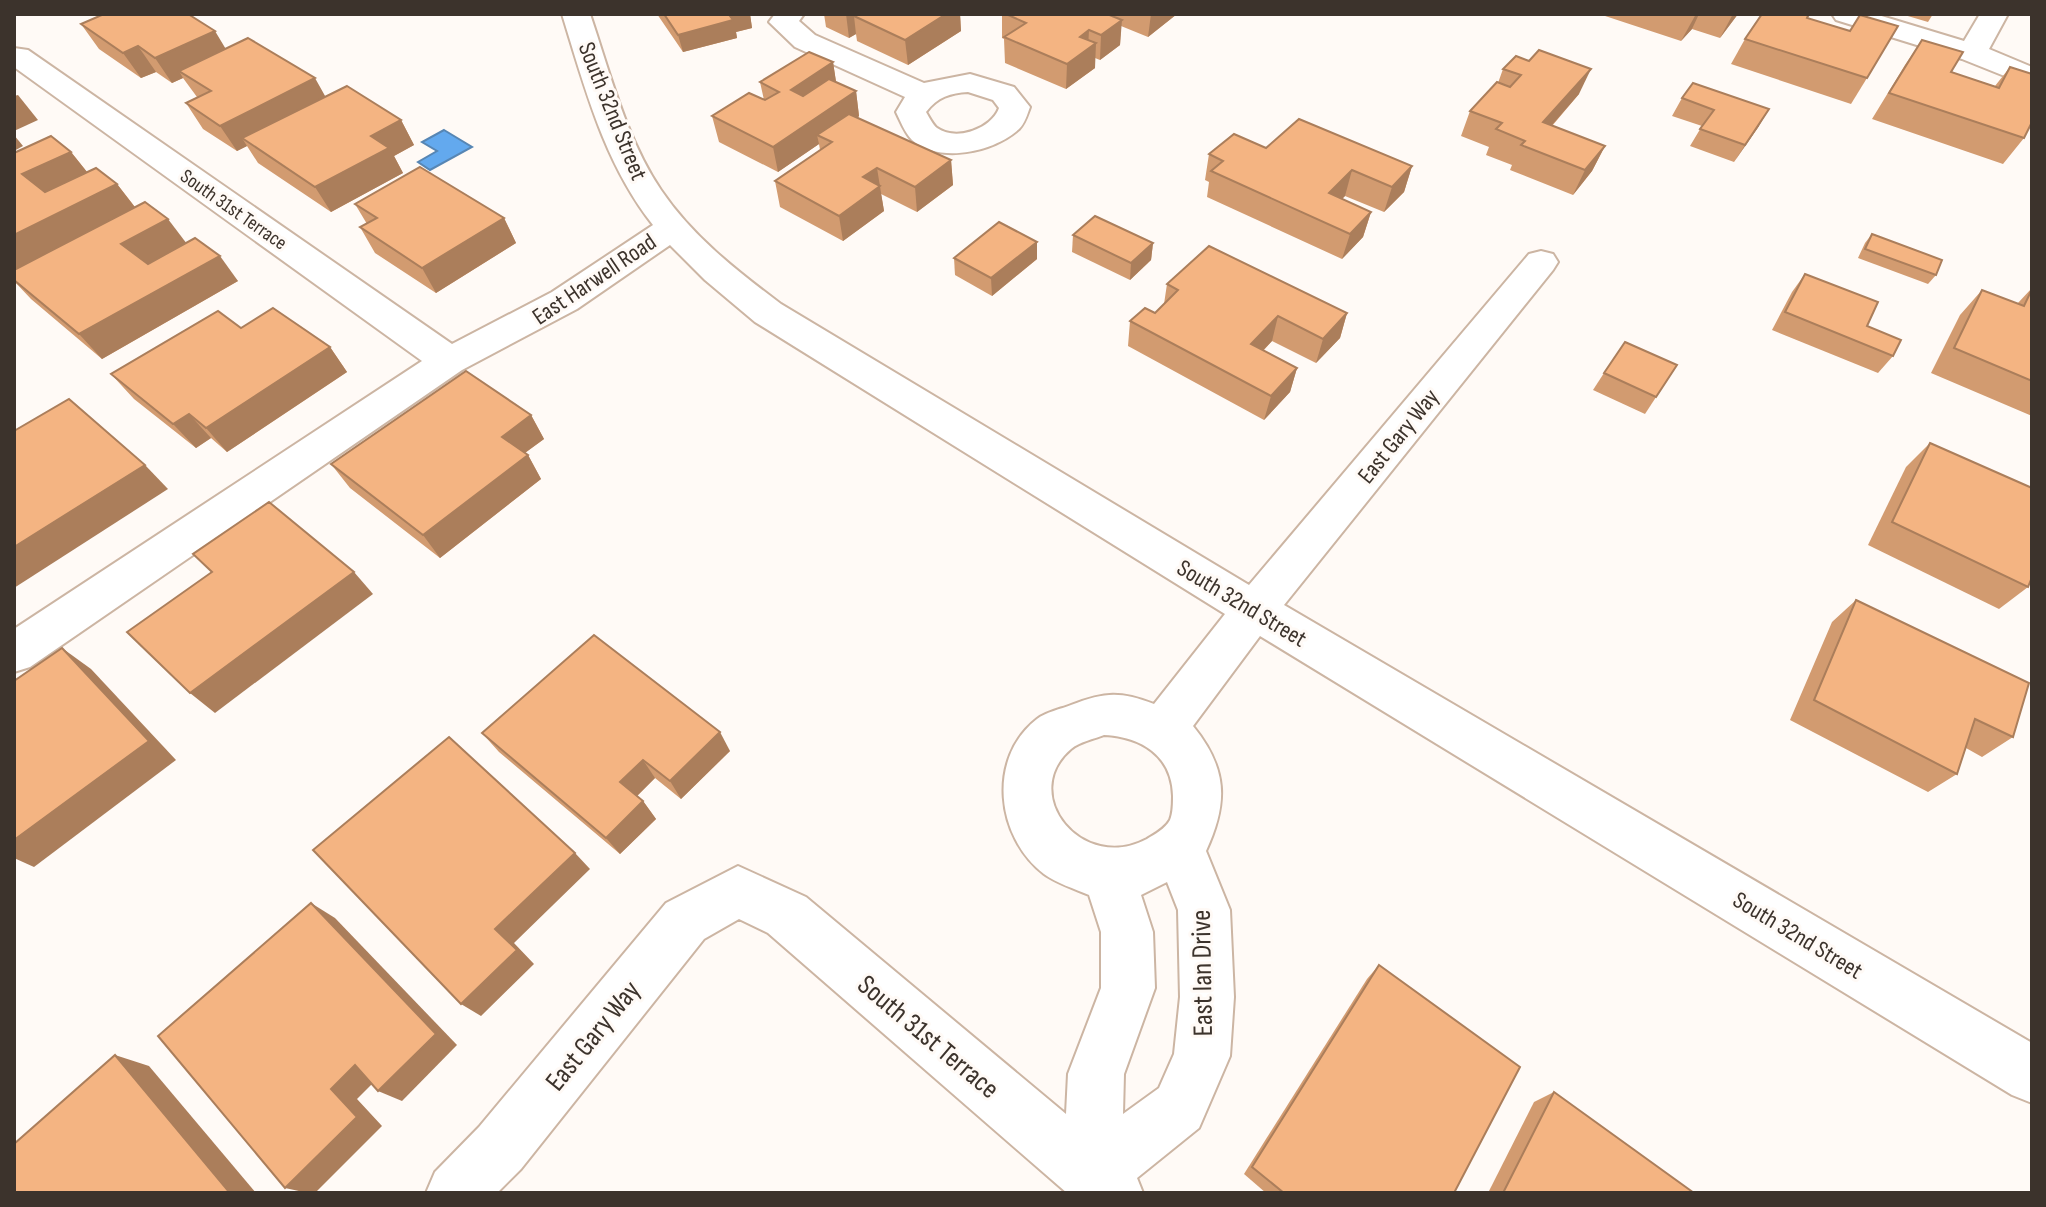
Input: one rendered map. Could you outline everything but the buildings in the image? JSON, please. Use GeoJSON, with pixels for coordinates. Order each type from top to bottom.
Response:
{"type":"FeatureCollection","features":[{"type":"Feature","properties":{"kind":"street","name":"South 32nd Street"},"geometry":{"type":"LineString","coordinates":[[576,14],[626,154],[645,191],[672,227],[731,285],[798,333],[1254,610],[2032,1075]]}},
{"type":"Feature","properties":{"kind":"street"},"geometry":{"type":"LineString","coordinates":[[1846,14],[1972,53],[2032,78]]}},
{"type":"Feature","properties":{"kind":"street"},"geometry":{"type":"LineString","coordinates":[[1972,53],[1994,14]]}},
{"type":"Feature","properties":{"kind":"street"},"geometry":{"type":"LineString","coordinates":[[786,18],[805,41],[924,94]]}},
{"type":"Feature","properties":{"kind":"street","name":"South 31st Terrace"},"geometry":{"type":"LineString","coordinates":[[16,57],[449,361]]}},
{"type":"Feature","properties":{"kind":"street","name":"East Harwell Road"},"geometry":{"type":"LineString","coordinates":[[14,653],[449,361],[499,311],[543,298],[629,259],[672,227]]}},
{"type":"Feature","properties":{"kind":"street","name":"East Gary Way"},"geometry":{"type":"LineString","coordinates":[[1254,610],[1541,262]]}},
{"type":"Feature","properties":{"kind":"street"},"geometry":{"type":"LineString","coordinates":[[1162,730],[1254,610]]}},
{"type":"Feature","properties":{"kind":"street"},"geometry":{"type":"LineString","coordinates":[[1103,714],[1130,716],[1162,730],[1189,759],[1198,781],[1196,816],[1180,848],[1159,863],[1135,872],[1108,874],[1078,867],[1053,851],[1035,829],[1026,803],[1026,777],[1036,752],[1052,733],[1075,719],[1103,714]]}},
{"type":"Feature","properties":{"kind":"street","name":"East Ian Drive"},"geometry":{"type":"LineString","coordinates":[[1102,1184],[1179,1108],[1202,1056],[1207,997],[1204,910],[1180,848]]}},
{"type":"Feature","properties":{"kind":"street"},"geometry":{"type":"LineString","coordinates":[[1102,1184],[1096,1074],[1128,988],[1127,932],[1108,874]]}},
{"type":"Feature","properties":{"kind":"street","name":"South 31st Terrace"},"geometry":{"type":"LineString","coordinates":[[738,891],[787,915],[1102,1184]]}},
{"type":"Feature","properties":{"kind":"street","name":"East Gary Way"},"geometry":{"type":"LineString","coordinates":[[456,1193],[500,1148],[685,921],[738,891]]}},
{"type":"Feature","properties":{"kind":"water"},"geometry":{"type":"Polygon","coordinates":[[[444,130],[472,147],[430,170],[418,162],[437,151],[422,142],[444,130]]]}}]}
